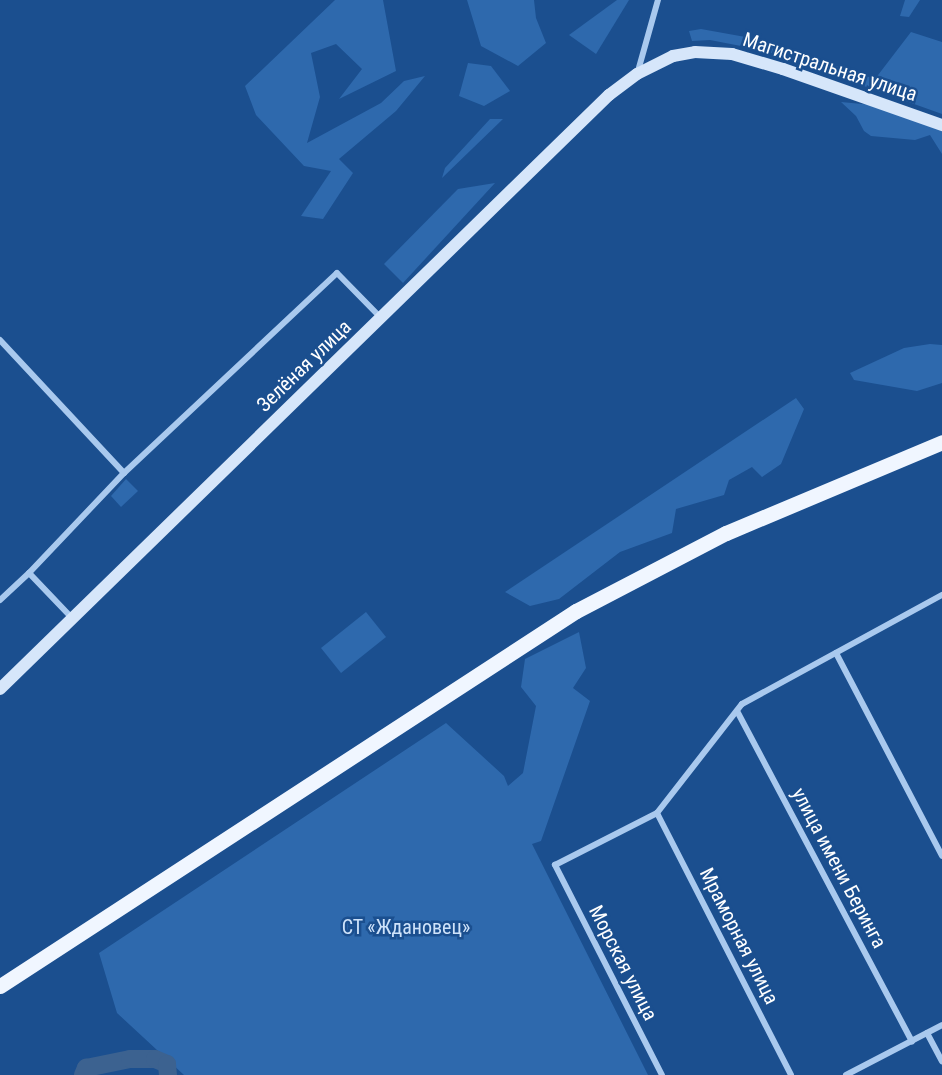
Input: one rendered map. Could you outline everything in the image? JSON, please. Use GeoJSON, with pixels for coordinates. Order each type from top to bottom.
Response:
{"type":"FeatureCollection","features":[{"type":"Feature","properties":{"kind":"main road"},"geometry":{"type":"LineString","coordinates":[[0,986],[576,611],[726,533],[942,442]]}},
{"type":"Feature","properties":{"kind":"street"},"geometry":{"type":"LineString","coordinates":[[637,74],[658,0]]}},
{"type":"Feature","properties":{"kind":"street","name":"Магистральная улица"},"geometry":{"type":"LineString","coordinates":[[637,74],[673,56],[695,52],[732,54],[783,69],[942,125]]}},
{"type":"Feature","properties":{"kind":"street","name":"Зелёная улица"},"geometry":{"type":"LineString","coordinates":[[0,690],[609,95],[637,74]]}},
{"type":"Feature","properties":{"kind":"street"},"geometry":{"type":"LineString","coordinates":[[0,600],[29,573],[124,473],[337,273],[381,318]]}},
{"type":"Feature","properties":{"kind":"street"},"geometry":{"type":"LineString","coordinates":[[0,340],[124,473]]}},
{"type":"Feature","properties":{"kind":"street"},"geometry":{"type":"LineString","coordinates":[[29,573],[72,618]]}},
{"type":"Feature","properties":{"kind":"street"},"geometry":{"type":"LineString","coordinates":[[657,813],[742,704],[941,598]]}},
{"type":"Feature","properties":{"kind":"street"},"geometry":{"type":"LineString","coordinates":[[836,653],[942,856]]}},
{"type":"Feature","properties":{"kind":"street","name":"улица имени Беринга"},"geometry":{"type":"LineString","coordinates":[[737,711],[912,1041]]}},
{"type":"Feature","properties":{"kind":"street","name":"Морская улица"},"geometry":{"type":"LineString","coordinates":[[657,813],[555,865],[662,1075]]}},
{"type":"Feature","properties":{"kind":"street","name":"Мраморная улица"},"geometry":{"type":"LineString","coordinates":[[657,813],[790,1075]]}},
{"type":"Feature","properties":{"kind":"street"},"geometry":{"type":"LineString","coordinates":[[846,1075],[942,1025]]}},
{"type":"Feature","properties":{"kind":"street"},"geometry":{"type":"LineString","coordinates":[[927,1033],[942,1061]]}},
{"type":"Feature","properties":{"kind":"green space"},"geometry":{"type":"Polygon","coordinates":[[[335,0],[383,0],[396,71],[339,99],[362,69],[336,44],[311,53],[320,97],[307,143],[381,103],[404,81],[425,76],[396,111],[339,159],[353,173],[323,219],[301,216],[331,171],[304,166],[256,115],[245,86],[335,0]]]}},
{"type":"Feature","properties":{"kind":"green space"},"geometry":{"type":"Polygon","coordinates":[[[467,0],[534,0],[536,18],[546,43],[518,66],[481,46],[467,0]]]}},
{"type":"Feature","properties":{"kind":"green space"},"geometry":{"type":"Polygon","coordinates":[[[617,0],[629,0],[596,54],[569,35],[617,0]]]}},
{"type":"Feature","properties":{"kind":"green space"},"geometry":{"type":"Polygon","coordinates":[[[905,0],[920,0],[909,17],[900,16],[905,0]]]}},
{"type":"Feature","properties":{"kind":"green space"},"geometry":{"type":"Polygon","coordinates":[[[701,29],[751,38],[875,79],[911,32],[942,42],[942,114],[766,51],[710,40],[692,41],[689,31],[701,29]]]}},
{"type":"Feature","properties":{"kind":"green space"},"geometry":{"type":"Polygon","coordinates":[[[468,63],[491,66],[510,91],[484,106],[459,96],[468,63]]]}},
{"type":"Feature","properties":{"kind":"green space"},"geometry":{"type":"Polygon","coordinates":[[[841,102],[873,105],[942,130],[942,154],[930,135],[915,140],[871,136],[864,131],[856,116],[841,102]]]}},
{"type":"Feature","properties":{"kind":"green space"},"geometry":{"type":"Polygon","coordinates":[[[490,119],[503,119],[442,178],[445,168],[490,119]]]}},
{"type":"Feature","properties":{"kind":"green space"},"geometry":{"type":"Polygon","coordinates":[[[495,183],[403,283],[384,264],[458,189],[495,183]]]}},
{"type":"Feature","properties":{"kind":"green space"},"geometry":{"type":"Polygon","coordinates":[[[930,344],[942,345],[942,383],[917,391],[854,380],[850,373],[904,348],[930,344]]]}},
{"type":"Feature","properties":{"kind":"green space"},"geometry":{"type":"Polygon","coordinates":[[[796,398],[804,409],[781,464],[762,477],[752,467],[729,480],[724,495],[676,509],[672,533],[620,552],[559,599],[530,606],[505,592],[796,398]]]}},
{"type":"Feature","properties":{"kind":"green space"},"geometry":{"type":"Polygon","coordinates":[[[126,479],[138,491],[121,507],[111,496],[126,479]]]}},
{"type":"Feature","properties":{"kind":"green space"},"geometry":{"type":"Polygon","coordinates":[[[366,612],[386,637],[341,673],[321,648],[366,612]]]}},
{"type":"Feature","properties":{"kind":"green space","name":"СТ «Ждановец»"},"geometry":{"type":"Polygon","coordinates":[[[579,632],[586,668],[573,688],[590,701],[541,841],[532,844],[648,1075],[184,1075],[117,1013],[99,953],[446,723],[504,776],[508,786],[523,773],[536,706],[521,687],[525,659],[579,632]]]}},
{"type":"Feature","properties":{"kind":"waterway"},"geometry":{"type":"LineString","coordinates":[[83,1075],[86,1068],[130,1059],[155,1059],[167,1064],[168,1075]]}}]}
